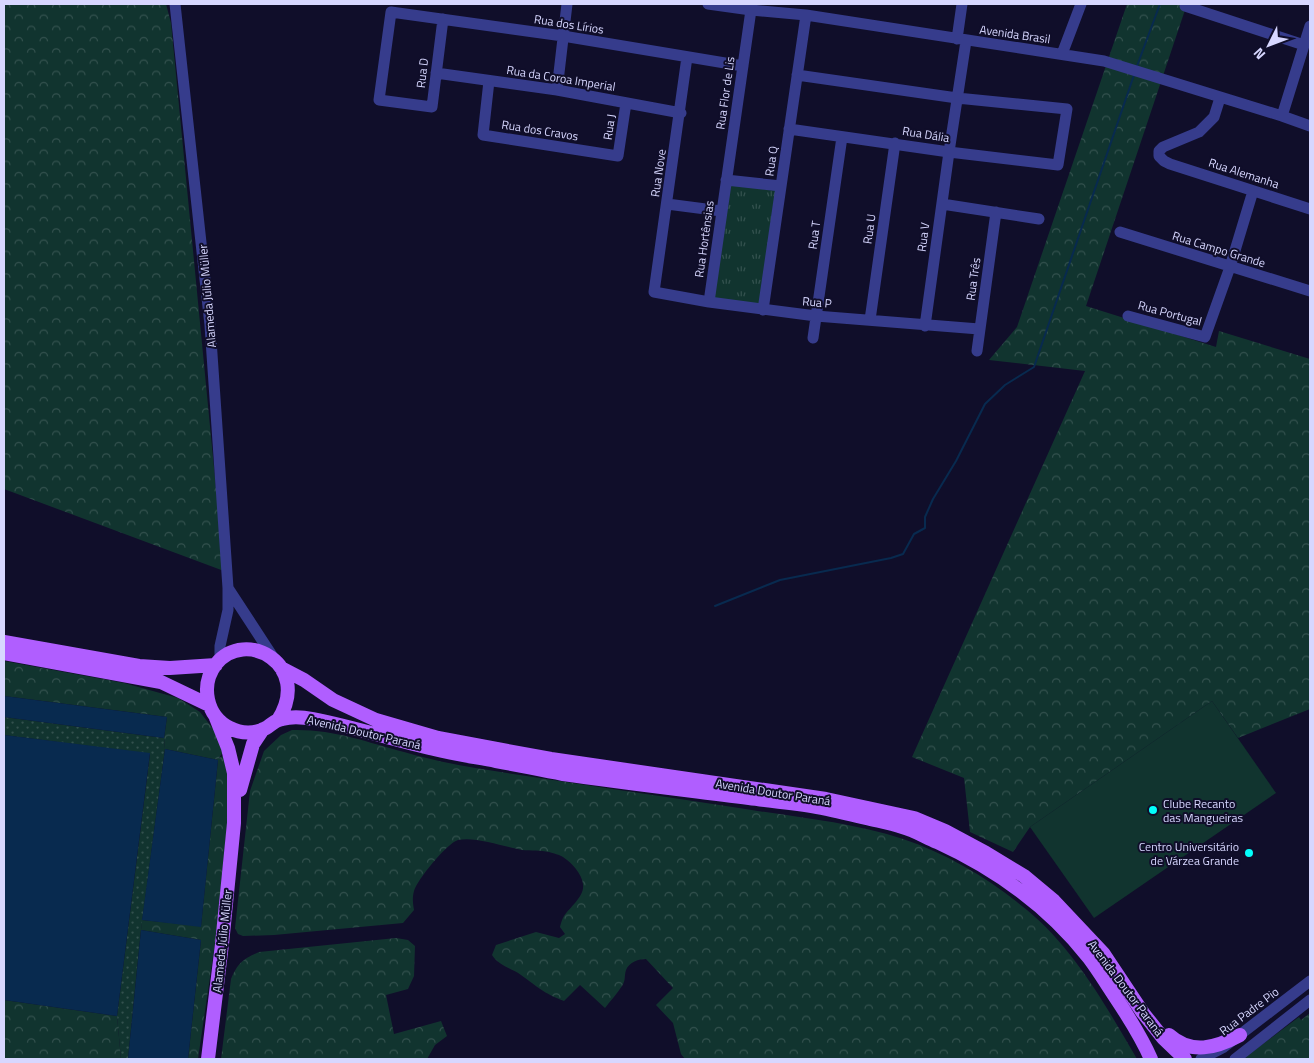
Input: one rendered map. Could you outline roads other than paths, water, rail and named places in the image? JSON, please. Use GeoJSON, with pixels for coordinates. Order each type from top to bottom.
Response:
{"type":"FeatureCollection","features":[{"type":"Feature","properties":{"kind":"main road"},"geometry":{"type":"LineString","coordinates":[[4,642],[139,666],[170,668],[218,663]]}},
{"type":"Feature","properties":{"kind":"main road"},"geometry":{"type":"LineString","coordinates":[[4,653],[161,682],[211,710],[222,723],[231,729],[247,732],[264,730],[278,720],[286,708],[289,694],[288,680],[279,664],[266,654],[254,650],[242,650],[231,654],[218,663],[209,677],[206,691],[211,710]]}},
{"type":"Feature","properties":{"kind":"main road","name":"Avenida Doutor Paraná"},"geometry":{"type":"LineString","coordinates":[[279,664],[333,700],[376,720],[438,738],[552,760],[826,799],[914,818],[958,838],[1024,876],[1071,918],[1103,953],[1148,1020],[1184,1059]]}},
{"type":"Feature","properties":{"kind":"main road","name":"Alameda Júlio Müller"},"geometry":{"type":"LineString","coordinates":[[208,1059],[234,822],[234,773],[228,748],[211,710]]}},
{"type":"Feature","properties":{"kind":"main road","name":"Avenida Doutor Paraná"},"geometry":{"type":"LineString","coordinates":[[278,720],[296,717],[310,718],[434,749],[560,773],[817,807],[904,827],[954,850],[996,874],[1030,898],[1066,932],[1090,960],[1134,1024],[1151,1059]]}},
{"type":"Feature","properties":{"kind":"main road","name":"Alameda Júlio Müller"},"geometry":{"type":"LineString","coordinates":[[234,822],[245,769],[253,744],[264,730]]}},
{"type":"Feature","properties":{"kind":"main road"},"geometry":{"type":"LineString","coordinates":[[1128,990],[1176,1040],[1190,1047],[1209,1047],[1240,1035]]}},
{"type":"Feature","properties":{"kind":"street","name":"Alameda Júlio Müller"},"geometry":{"type":"LineString","coordinates":[[176,4],[210,325],[228,588],[228,610],[218,663]]}},
{"type":"Feature","properties":{"kind":"street"},"geometry":{"type":"LineString","coordinates":[[556,90],[567,4]]}},
{"type":"Feature","properties":{"kind":"street","name":"Avenida Brasil"},"geometry":{"type":"LineString","coordinates":[[708,4],[799,11],[962,40],[1104,61],[1310,126]]}},
{"type":"Feature","properties":{"kind":"street","name":"Rua V"},"geometry":{"type":"LineString","coordinates":[[925,326],[958,98],[962,40],[962,4]]}},
{"type":"Feature","properties":{"kind":"street"},"geometry":{"type":"LineString","coordinates":[[1062,54],[1081,4]]}},
{"type":"Feature","properties":{"kind":"street"},"geometry":{"type":"LineString","coordinates":[[1184,6],[1304,46]]}},
{"type":"Feature","properties":{"kind":"street","name":"Rua Flor de Lis"},"geometry":{"type":"LineString","coordinates":[[726,180],[743,66],[744,8]]}},
{"type":"Feature","properties":{"kind":"street","name":"Rua dos Lírios"},"geometry":{"type":"LineString","coordinates":[[398,10],[443,19],[563,36],[743,66]]}},
{"type":"Feature","properties":{"kind":"street","name":"Rua D"},"geometry":{"type":"LineString","coordinates":[[398,10],[379,100],[432,107],[443,19]]}},
{"type":"Feature","properties":{"kind":"street","name":"Rua Q"},"geometry":{"type":"LineString","coordinates":[[763,310],[797,75],[799,11]]}},
{"type":"Feature","properties":{"kind":"street"},"geometry":{"type":"LineString","coordinates":[[1282,116],[1310,26]]}},
{"type":"Feature","properties":{"kind":"street","name":"Rua Nove"},"geometry":{"type":"LineString","coordinates":[[654,292],[681,113],[687,57]]}},
{"type":"Feature","properties":{"kind":"street","name":"Rua da Coroa Imperial"},"geometry":{"type":"LineString","coordinates":[[436,74],[556,90],[681,113]]}},
{"type":"Feature","properties":{"kind":"street"},"geometry":{"type":"LineString","coordinates":[[797,75],[958,98]]}},
{"type":"Feature","properties":{"kind":"street","name":"Rua dos Cravos"},"geometry":{"type":"LineString","coordinates":[[489,81],[482,135],[618,156]]}},
{"type":"Feature","properties":{"kind":"street","name":"Rua Dália"},"geometry":{"type":"LineString","coordinates":[[789,129],[949,152],[1058,165],[1067,109],[958,98]]}},
{"type":"Feature","properties":{"kind":"street","name":"Rua Alemanha"},"geometry":{"type":"LineString","coordinates":[[1220,98],[1214,117],[1199,132],[1163,147],[1159,151],[1159,156],[1170,164],[1310,209]]}},
{"type":"Feature","properties":{"kind":"street","name":"Rua J"},"geometry":{"type":"LineString","coordinates":[[618,156],[626,103]]}},
{"type":"Feature","properties":{"kind":"street","name":"Rua T"},"geometry":{"type":"LineString","coordinates":[[813,338],[842,136]]}},
{"type":"Feature","properties":{"kind":"street","name":"Rua U"},"geometry":{"type":"LineString","coordinates":[[870,320],[895,143]]}},
{"type":"Feature","properties":{"kind":"street"},"geometry":{"type":"LineString","coordinates":[[726,180],[781,186]]}},
{"type":"Feature","properties":{"kind":"street","name":"Rua Hortênsias"},"geometry":{"type":"LineString","coordinates":[[709,302],[726,180]]}},
{"type":"Feature","properties":{"kind":"street"},"geometry":{"type":"LineString","coordinates":[[1230,267],[1253,191]]}},
{"type":"Feature","properties":{"kind":"street"},"geometry":{"type":"LineString","coordinates":[[667,204],[721,211]]}},
{"type":"Feature","properties":{"kind":"street"},"geometry":{"type":"LineString","coordinates":[[942,204],[1039,219]]}},
{"type":"Feature","properties":{"kind":"street","name":"Rua Três"},"geometry":{"type":"LineString","coordinates":[[977,351],[996,212]]}},
{"type":"Feature","properties":{"kind":"street","name":"Rua Campo Grande"},"geometry":{"type":"LineString","coordinates":[[1120,232],[1310,291]]}},
{"type":"Feature","properties":{"kind":"street","name":"Rua Portugal"},"geometry":{"type":"LineString","coordinates":[[1128,316],[1205,337],[1230,267]]}},
{"type":"Feature","properties":{"kind":"street","name":"Rua P"},"geometry":{"type":"LineString","coordinates":[[654,292],[763,310],[925,326],[979,329]]}},
{"type":"Feature","properties":{"kind":"street","name":"Alameda Júlio Müller"},"geometry":{"type":"LineString","coordinates":[[228,588],[279,664]]}},
{"type":"Feature","properties":{"kind":"street","name":"Rua Padre Pio"},"geometry":{"type":"LineString","coordinates":[[1201,1059],[1224,1048],[1310,981]]}},
{"type":"Feature","properties":{"kind":"street"},"geometry":{"type":"LineString","coordinates":[[1235,1059],[1310,1000]]}},
{"type":"Feature","properties":{"kind":"water"},"geometry":{"type":"Polygon","coordinates":[[[4,696],[167,717],[164,738],[4,717],[4,696]]]}},
{"type":"Feature","properties":{"kind":"water"},"geometry":{"type":"Polygon","coordinates":[[[4,735],[150,753],[117,1016],[4,1000],[4,735]]]}},
{"type":"Feature","properties":{"kind":"water"},"geometry":{"type":"Polygon","coordinates":[[[165,749],[218,760],[201,927],[142,920],[165,749]]]}},
{"type":"Feature","properties":{"kind":"water"},"geometry":{"type":"Polygon","coordinates":[[[141,930],[201,940],[188,1059],[128,1059],[141,930]]]}},
{"type":"Feature","properties":{"kind":"waterway"},"geometry":{"type":"LineString","coordinates":[[1137,66],[1160,4]]}},
{"type":"Feature","properties":{"kind":"waterway"},"geometry":{"type":"LineString","coordinates":[[715,606],[780,580],[903,554],[914,534],[925,528],[925,517],[933,499],[956,461],[985,404],[1005,385],[1034,367],[1134,75]]}},
{"type":"Feature","properties":{"kind":"place","name":"Clube Recanto das Mangueiras"},"geometry":{"type":"Point","coordinates":[1153,810]}},
{"type":"Feature","properties":{"kind":"place","name":"Centro Universitário de Várzea Grande"},"geometry":{"type":"Point","coordinates":[1249,853]}}]}
